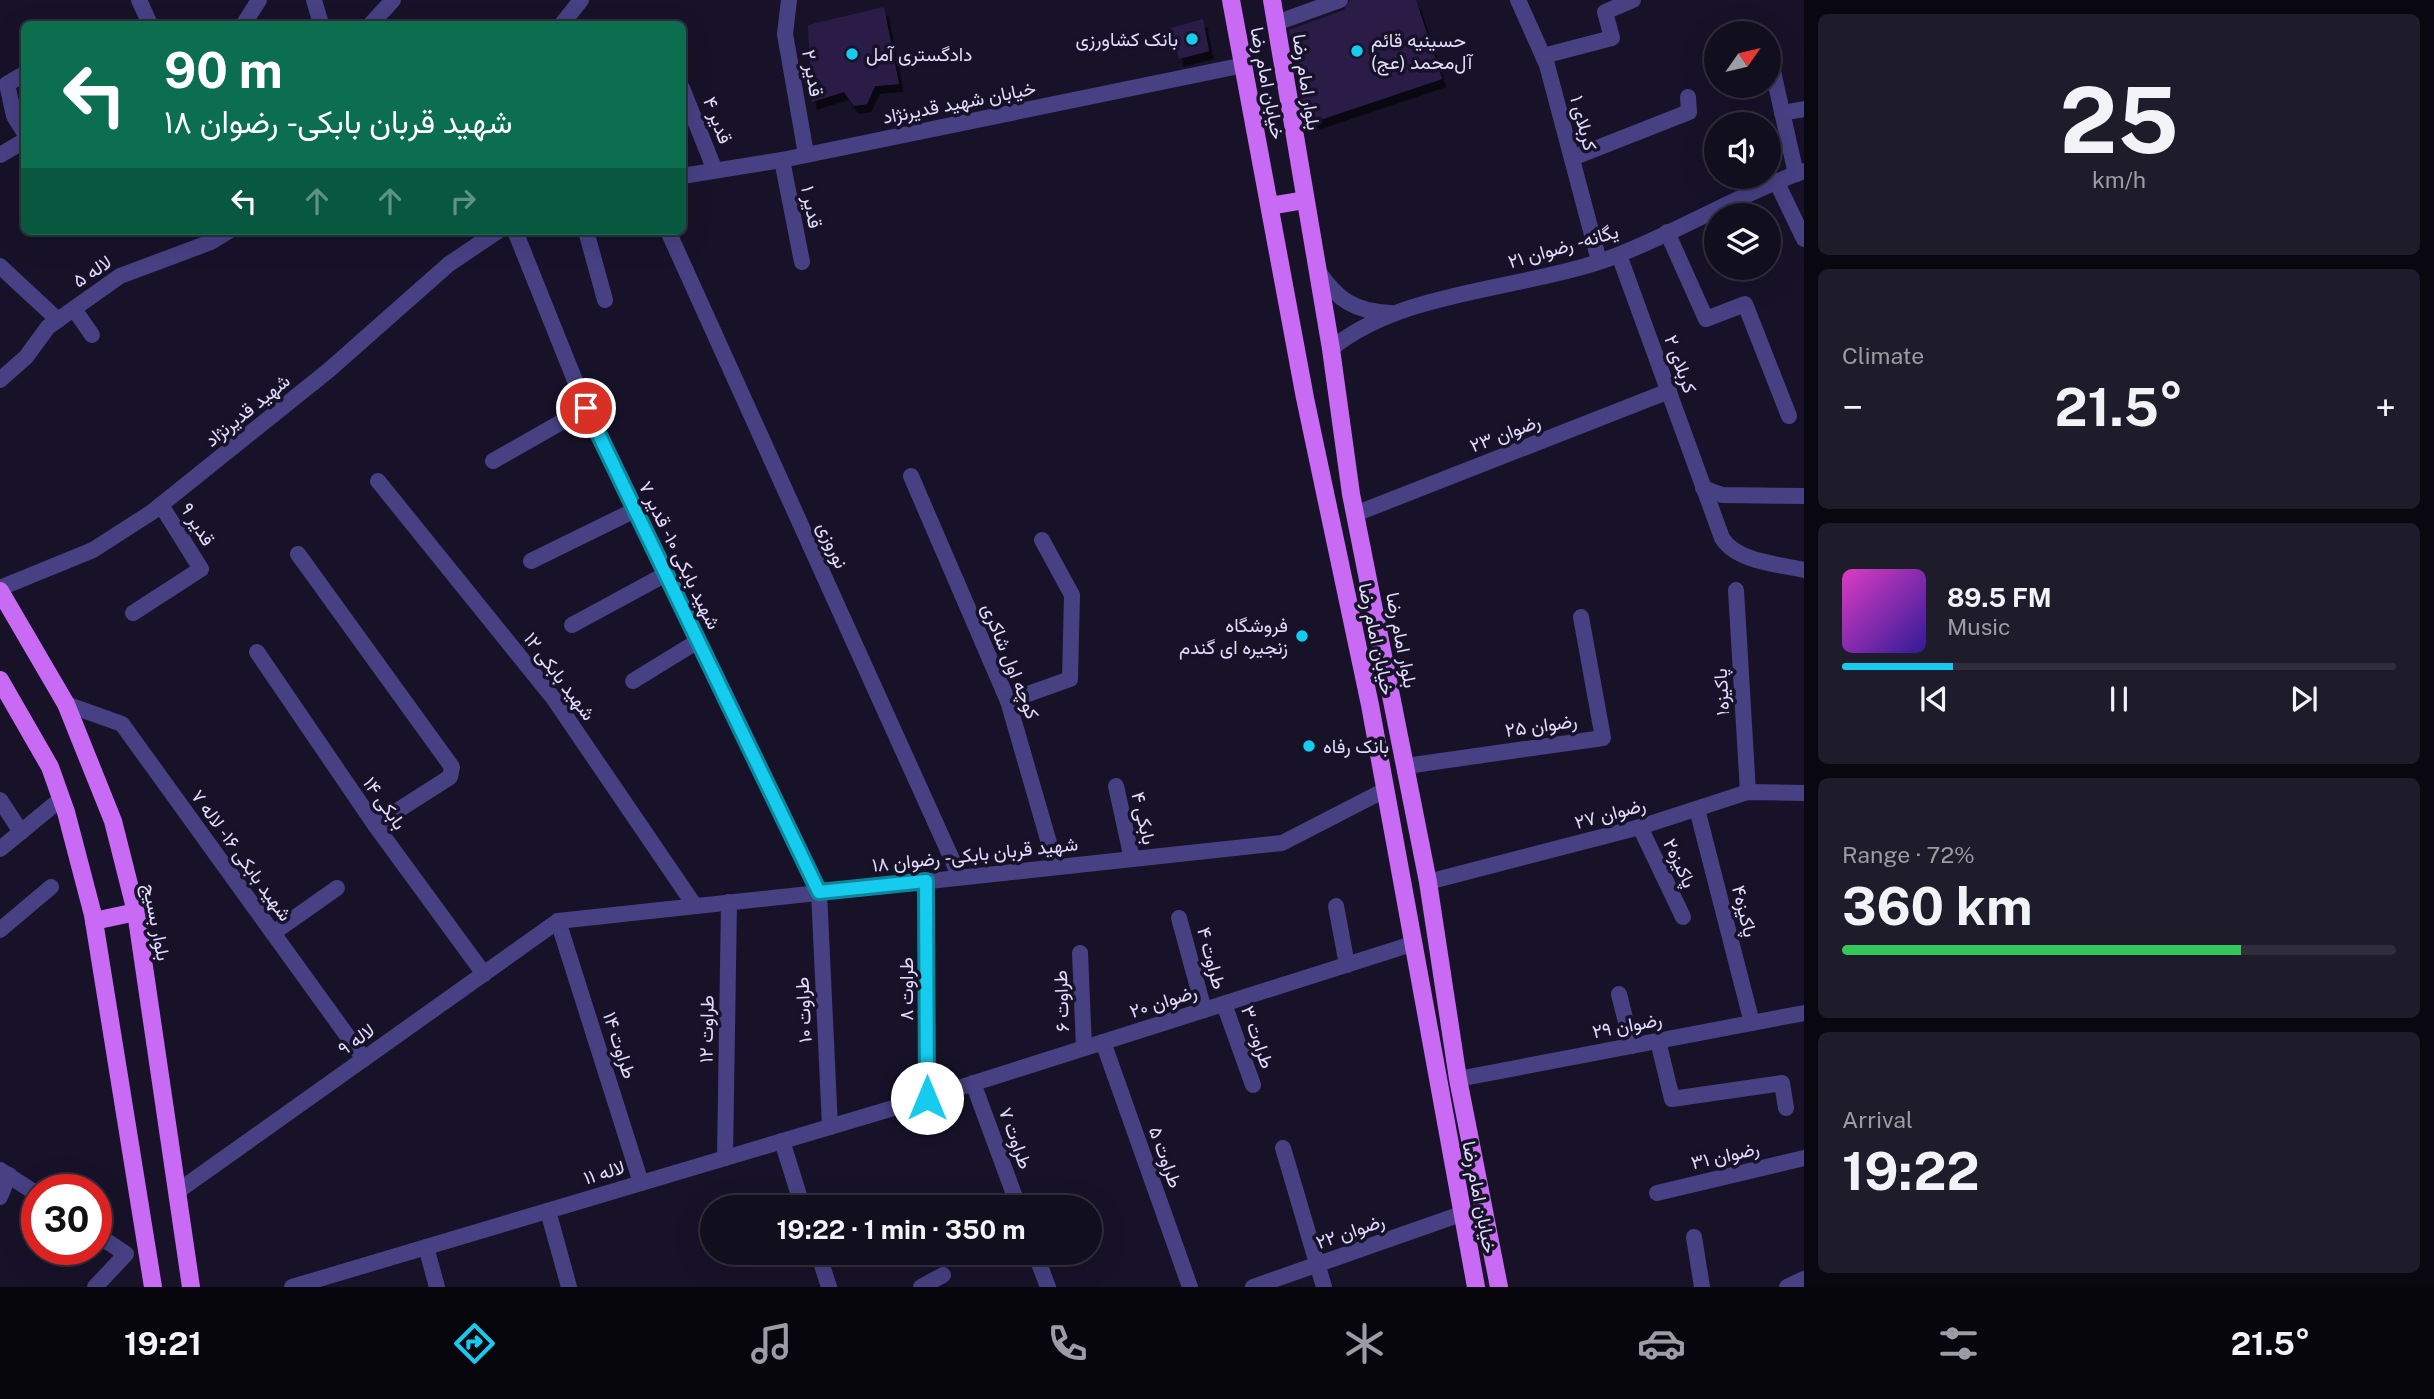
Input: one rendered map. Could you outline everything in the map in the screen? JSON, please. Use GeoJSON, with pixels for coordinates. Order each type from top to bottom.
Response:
{"type":"FeatureCollection","features":[{"type":"Feature","properties":{"kind":"main road","name":"خیابان امام رضا"},"geometry":{"type":"LineString","coordinates":[[1231,0],[1301,377],[1385,790],[1476,1287]]}},
{"type":"Feature","properties":{"kind":"main road","name":"بلوار امام رضا"},"geometry":{"type":"LineString","coordinates":[[1272,0],[1331,349],[1355,514],[1428,882],[1458,1079],[1499,1287]]}},
{"type":"Feature","properties":{"kind":"main road"},"geometry":{"type":"LineString","coordinates":[[1270,206],[1305,200]]}},
{"type":"Feature","properties":{"kind":"main road"},"geometry":{"type":"LineString","coordinates":[[1301,377],[1333,370]]}},
{"type":"Feature","properties":{"kind":"main road","name":"بلوار بسیج"},"geometry":{"type":"LineString","coordinates":[[0,590],[66,704],[113,821],[136,912],[191,1287]]}},
{"type":"Feature","properties":{"kind":"main road"},"geometry":{"type":"LineString","coordinates":[[0,680],[50,767],[94,921],[153,1287]]}},
{"type":"Feature","properties":{"kind":"main road"},"geometry":{"type":"LineString","coordinates":[[94,921],[136,912]]}},
{"type":"Feature","properties":{"kind":"street"},"geometry":{"type":"LineString","coordinates":[[139,0],[149,21]]}},
{"type":"Feature","properties":{"kind":"street"},"geometry":{"type":"LineString","coordinates":[[246,21],[259,0]]}},
{"type":"Feature","properties":{"kind":"street"},"geometry":{"type":"LineString","coordinates":[[314,0],[320,21]]}},
{"type":"Feature","properties":{"kind":"street"},"geometry":{"type":"LineString","coordinates":[[564,21],[581,0]]}},
{"type":"Feature","properties":{"kind":"street","name":"قدیر ۲"},"geometry":{"type":"LineString","coordinates":[[789,0],[785,34],[806,154]]}},
{"type":"Feature","properties":{"kind":"street"},"geometry":{"type":"LineString","coordinates":[[1276,23],[1340,0]]}},
{"type":"Feature","properties":{"kind":"street","name":"کربلای ۱"},"geometry":{"type":"LineString","coordinates":[[1518,0],[1544,56],[1599,261]]}},
{"type":"Feature","properties":{"kind":"street"},"geometry":{"type":"LineString","coordinates":[[1544,56],[1612,38],[1605,12],[1633,0]]}},
{"type":"Feature","properties":{"kind":"street"},"geometry":{"type":"LineString","coordinates":[[373,21],[389,2]]}},
{"type":"Feature","properties":{"kind":"street","name":"خيابان شهيد قديرنژاد"},"geometry":{"type":"LineString","coordinates":[[686,175],[714,168],[782,160],[1244,65]]}},
{"type":"Feature","properties":{"kind":"street"},"geometry":{"type":"LineString","coordinates":[[21,75],[4,81],[14,116],[21,127]]}},
{"type":"Feature","properties":{"kind":"street"},"geometry":{"type":"LineString","coordinates":[[1572,158],[1689,112],[1688,97]]}},
{"type":"Feature","properties":{"kind":"street","name":"قدیر ۴"},"geometry":{"type":"LineString","coordinates":[[686,98],[714,168]]}},
{"type":"Feature","properties":{"kind":"street"},"geometry":{"type":"LineString","coordinates":[[1779,98],[1800,173]]}},
{"type":"Feature","properties":{"kind":"street"},"geometry":{"type":"LineString","coordinates":[[1782,113],[1804,109]]}},
{"type":"Feature","properties":{"kind":"street"},"geometry":{"type":"LineString","coordinates":[[0,155],[21,143]]}},
{"type":"Feature","properties":{"kind":"street","name":"قدیر ۱"},"geometry":{"type":"LineString","coordinates":[[782,160],[802,262]]}},
{"type":"Feature","properties":{"kind":"street","name":"یگانه - رضوان ۲۱"},"geometry":{"type":"LineString","coordinates":[[1781,181],[1800,173]]}},
{"type":"Feature","properties":{"kind":"street","name":"یگانه - رضوان ۲۱"},"geometry":{"type":"LineString","coordinates":[[1331,349],[1347,336],[1393,313],[1599,261],[1764,189]]}},
{"type":"Feature","properties":{"kind":"street"},"geometry":{"type":"LineString","coordinates":[[1780,189],[1804,239]]}},
{"type":"Feature","properties":{"kind":"street"},"geometry":{"type":"LineString","coordinates":[[1667,232],[1706,319],[1745,304],[1789,416]]}},
{"type":"Feature","properties":{"kind":"street","name":"لاله ۵"},"geometry":{"type":"LineString","coordinates":[[0,380],[26,357],[48,327],[120,276],[211,242],[222,235]]}},
{"type":"Feature","properties":{"kind":"street","name":"شهید قدیرنژاد"},"geometry":{"type":"LineString","coordinates":[[0,590],[93,550],[161,505],[330,370],[449,264],[492,235]]}},
{"type":"Feature","properties":{"kind":"street","name":"شهید بابکی ۱۰ - قدیر ۷"},"geometry":{"type":"LineString","coordinates":[[516,235],[586,408],[819,892]]}},
{"type":"Feature","properties":{"kind":"street"},"geometry":{"type":"LineString","coordinates":[[587,235],[605,300]]}},
{"type":"Feature","properties":{"kind":"street","name":"نوروزی"},"geometry":{"type":"LineString","coordinates":[[670,235],[960,877]]}},
{"type":"Feature","properties":{"kind":"street","name":"کربلای ۲"},"geometry":{"type":"LineString","coordinates":[[1619,254],[1703,488],[1727,546],[1743,555],[1804,569]]}},
{"type":"Feature","properties":{"kind":"street"},"geometry":{"type":"LineString","coordinates":[[0,266],[58,320]]}},
{"type":"Feature","properties":{"kind":"street"},"geometry":{"type":"LineString","coordinates":[[1316,270],[1329,288],[1353,307],[1366,312],[1393,313]]}},
{"type":"Feature","properties":{"kind":"street"},"geometry":{"type":"LineString","coordinates":[[74,309],[92,335]]}},
{"type":"Feature","properties":{"kind":"street","name":"رضوان ۲۳"},"geometry":{"type":"LineString","coordinates":[[1355,514],[1669,391]]}},
{"type":"Feature","properties":{"kind":"street"},"geometry":{"type":"LineString","coordinates":[[493,461],[586,408]]}},
{"type":"Feature","properties":{"kind":"street","name":"کوچه اول شاکری"},"geometry":{"type":"LineString","coordinates":[[911,476],[1008,701],[1056,867]]}},
{"type":"Feature","properties":{"kind":"street","name":"شهید بابکی ۱۲"},"geometry":{"type":"LineString","coordinates":[[378,481],[554,699],[695,906]]}},
{"type":"Feature","properties":{"kind":"street"},"geometry":{"type":"LineString","coordinates":[[1703,488],[1722,495],[1804,496]]}},
{"type":"Feature","properties":{"kind":"street","name":"قدیر ۹"},"geometry":{"type":"LineString","coordinates":[[134,612],[201,569],[161,505]]}},
{"type":"Feature","properties":{"kind":"street"},"geometry":{"type":"LineString","coordinates":[[531,561],[635,510]]}},
{"type":"Feature","properties":{"kind":"street"},"geometry":{"type":"LineString","coordinates":[[1008,701],[1070,680],[1072,595],[1042,540]]}},
{"type":"Feature","properties":{"kind":"street"},"geometry":{"type":"LineString","coordinates":[[298,554],[452,767],[450,777],[374,825]]}},
{"type":"Feature","properties":{"kind":"street"},"geometry":{"type":"LineString","coordinates":[[572,625],[666,573]]}},
{"type":"Feature","properties":{"kind":"street","name":"پاکیزه۱"},"geometry":{"type":"LineString","coordinates":[[1736,590],[1748,792]]}},
{"type":"Feature","properties":{"kind":"street","name":"رضوان ۲۵"},"geometry":{"type":"LineString","coordinates":[[1406,766],[1603,738],[1581,617]]}},
{"type":"Feature","properties":{"kind":"street"},"geometry":{"type":"LineString","coordinates":[[633,681],[698,641]]}},
{"type":"Feature","properties":{"kind":"street","name":"بابکی ۱۴"},"geometry":{"type":"LineString","coordinates":[[257,653],[374,825],[484,974]]}},
{"type":"Feature","properties":{"kind":"street","name":"شهید بابکی ۱۶ - لاله ۷"},"geometry":{"type":"LineString","coordinates":[[66,704],[122,724],[364,1059]]}},
{"type":"Feature","properties":{"kind":"street","name":"بابکی ۴"},"geometry":{"type":"LineString","coordinates":[[1116,786],[1132,859]]}},
{"type":"Feature","properties":{"kind":"street","name":"شهید قربان بابکی - رضوان ۱۸"},"geometry":{"type":"LineString","coordinates":[[558,921],[1282,843],[1385,790]]}},
{"type":"Feature","properties":{"kind":"street","name":"رضوان ۲۷"},"geometry":{"type":"LineString","coordinates":[[1428,882],[1640,827],[1748,792],[1804,793]]}},
{"type":"Feature","properties":{"kind":"street"},"geometry":{"type":"LineString","coordinates":[[0,849],[61,799]]}},
{"type":"Feature","properties":{"kind":"street"},"geometry":{"type":"LineString","coordinates":[[0,800],[21,832]]}},
{"type":"Feature","properties":{"kind":"street","name":"پاکیزه۴"},"geometry":{"type":"LineString","coordinates":[[1697,809],[1752,1023]]}},
{"type":"Feature","properties":{"kind":"street","name":"پاکیزه۲"},"geometry":{"type":"LineString","coordinates":[[1640,827],[1682,917]]}},
{"type":"Feature","properties":{"kind":"street","name":"طراوت ۸"},"geometry":{"type":"LineString","coordinates":[[926,881],[927,1098]]}},
{"type":"Feature","properties":{"kind":"street"},"geometry":{"type":"LineString","coordinates":[[0,930],[51,887]]}},
{"type":"Feature","properties":{"kind":"street"},"geometry":{"type":"LineString","coordinates":[[273,933],[337,888]]}},
{"type":"Feature","properties":{"kind":"street","name":"طراوت ۱۰"},"geometry":{"type":"LineString","coordinates":[[819,892],[830,1127]]}},
{"type":"Feature","properties":{"kind":"street","name":"طراوت ۱۲"},"geometry":{"type":"LineString","coordinates":[[725,1158],[729,902]]}},
{"type":"Feature","properties":{"kind":"street"},"geometry":{"type":"LineString","coordinates":[[1336,906],[1347,965]]}},
{"type":"Feature","properties":{"kind":"street","name":"طراوت ۴"},"geometry":{"type":"LineString","coordinates":[[1179,918],[1204,1010]]}},
{"type":"Feature","properties":{"kind":"street","name":"لاله ۹"},"geometry":{"type":"LineString","coordinates":[[178,1191],[558,921]]}},
{"type":"Feature","properties":{"kind":"street","name":"طراوت ۱۴"},"geometry":{"type":"LineString","coordinates":[[558,921],[641,1183]]}},
{"type":"Feature","properties":{"kind":"street","name":"رضوان ۲۰"},"geometry":{"type":"LineString","coordinates":[[927,1098],[1412,944]]}},
{"type":"Feature","properties":{"kind":"street","name":"طراوت ۶"},"geometry":{"type":"LineString","coordinates":[[1080,953],[1084,1048]]}},
{"type":"Feature","properties":{"kind":"street"},"geometry":{"type":"LineString","coordinates":[[1619,994],[1632,1046]]}},
{"type":"Feature","properties":{"kind":"street","name":"طراوت ۳"},"geometry":{"type":"LineString","coordinates":[[1224,1004],[1253,1085]]}},
{"type":"Feature","properties":{"kind":"street","name":"رضوان ۲۹"},"geometry":{"type":"LineString","coordinates":[[1458,1079],[1804,1013]]}},
{"type":"Feature","properties":{"kind":"street"},"geometry":{"type":"LineString","coordinates":[[1658,1041],[1672,1099],[1782,1083],[1786,1108]]}},
{"type":"Feature","properties":{"kind":"street","name":"طراوت ۵"},"geometry":{"type":"LineString","coordinates":[[1102,1042],[1190,1287]]}},
{"type":"Feature","properties":{"kind":"street","name":"طراوت ۷"},"geometry":{"type":"LineString","coordinates":[[973,1083],[1014,1195]]}},
{"type":"Feature","properties":{"kind":"street","name":"لاله ۱۱"},"geometry":{"type":"LineString","coordinates":[[303,1285],[927,1098]]}},
{"type":"Feature","properties":{"kind":"street"},"geometry":{"type":"LineString","coordinates":[[782,1141],[799,1195]]}},
{"type":"Feature","properties":{"kind":"street"},"geometry":{"type":"LineString","coordinates":[[1283,1148],[1324,1287]]}},
{"type":"Feature","properties":{"kind":"street","name":"رضوان ۳۱"},"geometry":{"type":"LineString","coordinates":[[1657,1193],[1804,1158]]}},
{"type":"Feature","properties":{"kind":"street"},"geometry":{"type":"LineString","coordinates":[[0,1197],[4,1172],[21,1183]]}},
{"type":"Feature","properties":{"kind":"street"},"geometry":{"type":"LineString","coordinates":[[548,1211],[569,1287]]}},
{"type":"Feature","properties":{"kind":"street","name":"رضوان ۲۲"},"geometry":{"type":"LineString","coordinates":[[1253,1287],[1461,1214]]}},
{"type":"Feature","properties":{"kind":"street"},"geometry":{"type":"LineString","coordinates":[[1694,1237],[1702,1287]]}},
{"type":"Feature","properties":{"kind":"street"},"geometry":{"type":"LineString","coordinates":[[95,1287],[126,1254],[112,1245]]}},
{"type":"Feature","properties":{"kind":"street"},"geometry":{"type":"LineString","coordinates":[[425,1247],[437,1287]]}},
{"type":"Feature","properties":{"kind":"street"},"geometry":{"type":"LineString","coordinates":[[822,1265],[829,1287]]}},
{"type":"Feature","properties":{"kind":"street"},"geometry":{"type":"LineString","coordinates":[[1040,1265],[1048,1287]]}},
{"type":"Feature","properties":{"kind":"street"},"geometry":{"type":"LineString","coordinates":[[920,1287],[943,1275]]}},
{"type":"Feature","properties":{"kind":"street"},"geometry":{"type":"LineString","coordinates":[[1787,1287],[1804,1279]]}},
{"type":"Feature","properties":{"kind":"building","name":"حسینیه قائم آل‌محمد (عج)"},"geometry":{"type":"Polygon","coordinates":[[[1350,0],[1416,0],[1442,79],[1305,125],[1289,30],[1344,10],[1350,0]]]}},
{"type":"Feature","properties":{"kind":"building","name":"دادگستری آمل"},"geometry":{"type":"Polygon","coordinates":[[[884,7],[899,84],[875,86],[867,104],[854,106],[844,92],[812,102],[808,25],[884,7]]]}},
{"type":"Feature","properties":{"kind":"building"},"geometry":{"type":"Polygon","coordinates":[[[1203,19],[1209,51],[1179,59],[1171,28],[1203,19]]]}},
{"type":"Feature","properties":{"kind":"place","name":"بانک کشاورزی"},"geometry":{"type":"Point","coordinates":[1192,39]}},
{"type":"Feature","properties":{"kind":"place","name":"حسینیه قائم آل‌محمد (عج)"},"geometry":{"type":"Point","coordinates":[1357,51]}},
{"type":"Feature","properties":{"kind":"place","name":"دادگستری آمل"},"geometry":{"type":"Point","coordinates":[852,54]}},
{"type":"Feature","properties":{"kind":"place","name":"فروشگاه زنجیره ای گندم"},"geometry":{"type":"Point","coordinates":[1302,636]}},
{"type":"Feature","properties":{"kind":"place","name":"بانک رفاه"},"geometry":{"type":"Point","coordinates":[1309,746]}},
{"type":"Feature","properties":{"kind":"route"},"geometry":{"type":"LineString","coordinates":[[586,408],[819,892],[926,881],[927,1098]]}}]}
